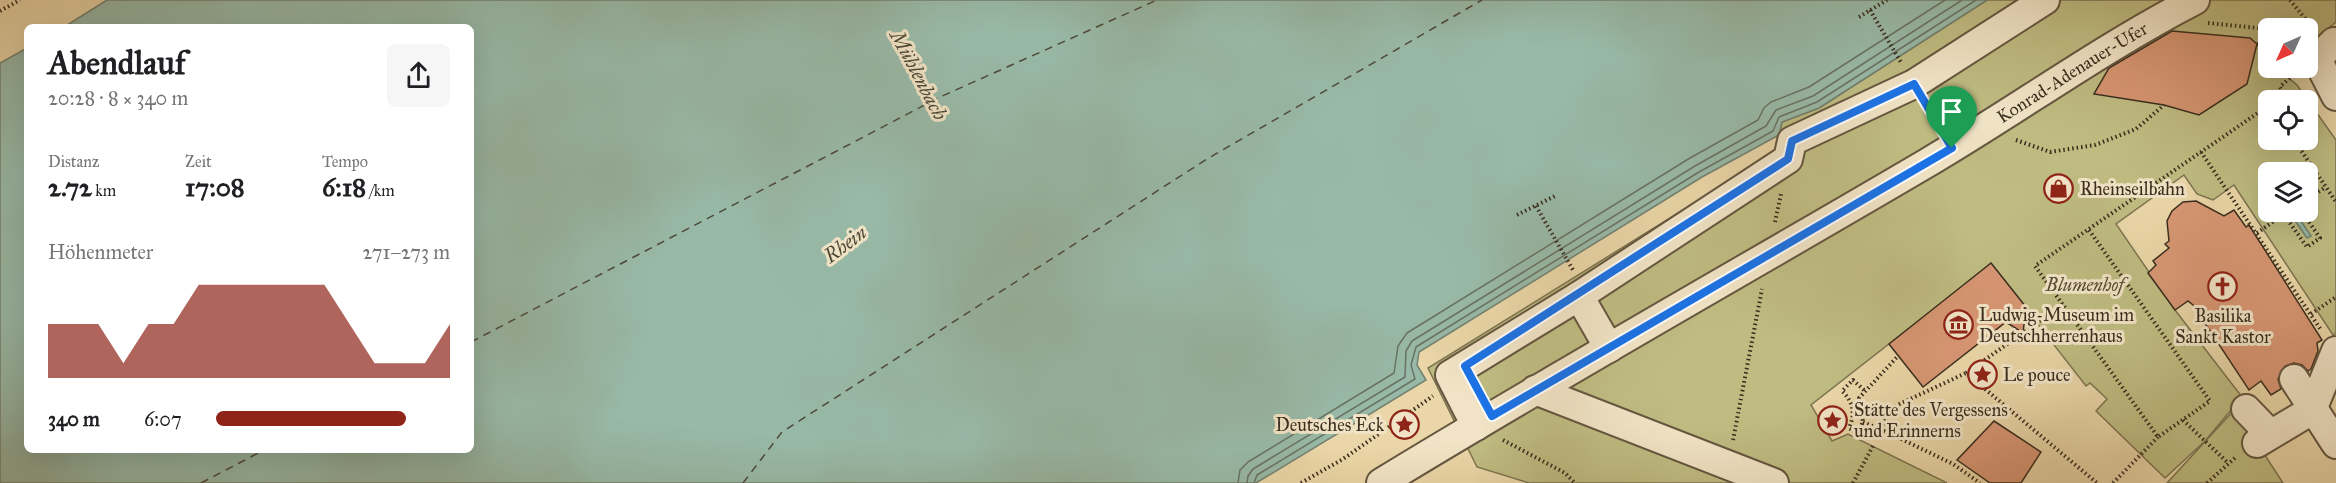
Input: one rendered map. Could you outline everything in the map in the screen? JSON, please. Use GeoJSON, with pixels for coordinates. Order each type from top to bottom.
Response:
{"type":"FeatureCollection","features":[{"type":"Feature","properties":{"kind":"street"},"geometry":{"type":"LineString","coordinates":[[1484,421],[1465,366],[1788,159],[1792,141],[1911,79],[2045,0]]}},
{"type":"Feature","properties":{"kind":"street","name":"Konrad-Adenauer-Ufer"},"geometry":{"type":"LineString","coordinates":[[1381,483],[1535,390],[1952,148],[2166,15],[2195,0]]}},
{"type":"Feature","properties":{"kind":"street"},"geometry":{"type":"LineString","coordinates":[[2330,44],[2319,63],[2336,96]]}},
{"type":"Feature","properties":{"kind":"street"},"geometry":{"type":"LineString","coordinates":[[1582,293],[1609,348]]}},
{"type":"Feature","properties":{"kind":"street"},"geometry":{"type":"LineString","coordinates":[[2246,409],[2264,439],[2312,410],[2336,351]]}},
{"type":"Feature","properties":{"kind":"street"},"geometry":{"type":"LineString","coordinates":[[2294,380],[2336,444]]}},
{"type":"Feature","properties":{"kind":"street"},"geometry":{"type":"LineString","coordinates":[[1535,390],[1774,483]]}},
{"type":"Feature","properties":{"kind":"path"},"geometry":{"type":"LineString","coordinates":[[0,11],[20,0]]}},
{"type":"Feature","properties":{"kind":"path"},"geometry":{"type":"LineString","coordinates":[[1859,17],[1887,0]]}},
{"type":"Feature","properties":{"kind":"path"},"geometry":{"type":"LineString","coordinates":[[2290,0],[2330,44]]}},
{"type":"Feature","properties":{"kind":"path"},"geometry":{"type":"LineString","coordinates":[[1870,10],[1952,148]]}},
{"type":"Feature","properties":{"kind":"path"},"geometry":{"type":"LineString","coordinates":[[2166,15],[2175,20],[2258,28]]}},
{"type":"Feature","properties":{"kind":"path"},"geometry":{"type":"LineString","coordinates":[[2282,90],[2280,87],[2290,78]]}},
{"type":"Feature","properties":{"kind":"path"},"geometry":{"type":"LineString","coordinates":[[1984,128],[2050,152],[2095,145],[2136,129],[2164,105]]}},
{"type":"Feature","properties":{"kind":"path"},"geometry":{"type":"LineString","coordinates":[[2158,437],[2035,266],[2258,113]]}},
{"type":"Feature","properties":{"kind":"path"},"geometry":{"type":"LineString","coordinates":[[2301,150],[2336,202]]}},
{"type":"Feature","properties":{"kind":"path"},"geometry":{"type":"LineString","coordinates":[[2200,152],[2257,233],[2273,263],[2309,312],[2336,297]]}},
{"type":"Feature","properties":{"kind":"path"},"geometry":{"type":"LineString","coordinates":[[1728,465],[1788,159]]}},
{"type":"Feature","properties":{"kind":"path"},"geometry":{"type":"LineString","coordinates":[[2318,192],[2326,187]]}},
{"type":"Feature","properties":{"kind":"path"},"geometry":{"type":"LineString","coordinates":[[1517,215],[1557,195]]}},
{"type":"Feature","properties":{"kind":"path"},"geometry":{"type":"LineString","coordinates":[[1536,206],[1582,293]]}},
{"type":"Feature","properties":{"kind":"path"},"geometry":{"type":"LineString","coordinates":[[2257,233],[2271,222]]}},
{"type":"Feature","properties":{"kind":"path"},"geometry":{"type":"LineString","coordinates":[[2289,222],[2307,247],[2320,238],[2309,222]]}},
{"type":"Feature","properties":{"kind":"path"},"geometry":{"type":"LineString","coordinates":[[2089,230],[2210,401],[2158,437],[2113,483]]}},
{"type":"Feature","properties":{"kind":"path"},"geometry":{"type":"LineString","coordinates":[[1883,425],[1893,407],[1966,373],[2063,305]]}},
{"type":"Feature","properties":{"kind":"path"},"geometry":{"type":"LineString","coordinates":[[1864,390],[1853,380],[1842,391],[1851,400],[1854,418],[1849,428],[1857,433],[1863,422],[1859,398],[1898,356]]}},
{"type":"Feature","properties":{"kind":"path"},"geometry":{"type":"LineString","coordinates":[[1966,373],[2097,483]]}},
{"type":"Feature","properties":{"kind":"path"},"geometry":{"type":"LineString","coordinates":[[1301,483],[1343,459],[1441,391]]}},
{"type":"Feature","properties":{"kind":"path"},"geometry":{"type":"LineString","coordinates":[[2183,420],[2228,462]]}},
{"type":"Feature","properties":{"kind":"path"},"geometry":{"type":"LineString","coordinates":[[1484,421],[1565,473],[1575,483]]}},
{"type":"Feature","properties":{"kind":"path"},"geometry":{"type":"LineString","coordinates":[[1863,422],[1953,464],[1980,483]]}},
{"type":"Feature","properties":{"kind":"path"},"geometry":{"type":"LineString","coordinates":[[2207,483],[2228,462],[2264,439]]}},
{"type":"Feature","properties":{"kind":"path"},"geometry":{"type":"LineString","coordinates":[[1853,483],[1873,446]]}},
{"type":"Feature","properties":{"kind":"green space","name":"Blumenhof"},"geometry":{"type":"Polygon","coordinates":[[[1987,0],[2336,0],[2336,22],[2318,36],[2318,18],[2258,18],[2258,78],[2289,78],[2301,90],[2258,90],[2258,150],[2318,150],[2318,115],[2336,140],[2336,333],[2333,335],[2258,222],[2318,222],[2318,162],[2258,162],[2258,221],[2234,185],[2213,200],[2197,194],[2184,175],[2116,224],[2175,310],[2242,397],[2205,441],[2165,478],[2096,411],[2107,399],[2090,383],[2086,386],[1991,264],[1811,405],[1832,441],[1848,434],[1947,483],[1529,483],[1477,467],[1428,368],[1775,153],[1782,122],[1819,108],[1987,0]]]}},
{"type":"Feature","properties":{"kind":"green space"},"geometry":{"type":"Polygon","coordinates":[[[2235,409],[2283,483],[2167,483],[2235,409]]]}},
{"type":"Feature","properties":{"kind":"water"},"geometry":{"type":"Polygon","coordinates":[[[107,0],[1987,0],[1819,108],[1782,122],[1779,135],[1702,177],[1419,352],[1417,365],[1426,380],[1256,483],[0,483],[0,63],[24,50],[24,453],[474,453],[474,24],[69,24],[107,0]]]}},
{"type":"Feature","properties":{"kind":"water"},"geometry":{"type":"Polygon","coordinates":[[[2296,222],[2302,222],[2311,236],[2307,238],[2296,222]]]}},
{"type":"Feature","properties":{"kind":"building"},"geometry":{"type":"Polygon","coordinates":[[[2172,31],[2250,38],[2257,44],[2247,84],[2199,115],[2164,105],[2094,94],[2109,68],[2172,31]]]}},
{"type":"Feature","properties":{"kind":"building","name":"Basilika Sankt Kastor"},"geometry":{"type":"Polygon","coordinates":[[[2196,201],[2224,216],[2234,210],[2246,227],[2249,225],[2322,340],[2317,343],[2318,351],[2311,369],[2308,371],[2302,365],[2294,363],[2285,366],[2278,379],[2281,389],[2271,395],[2261,381],[2249,390],[2193,305],[2188,301],[2175,310],[2148,273],[2156,265],[2153,261],[2169,248],[2165,244],[2169,241],[2167,221],[2172,211],[2183,202],[2196,201]]]}},
{"type":"Feature","properties":{"kind":"building","name":"Ludwig-Museum im Deutschherrenhaus"},"geometry":{"type":"Polygon","coordinates":[[[1991,263],[2026,307],[2023,333],[2006,322],[1923,387],[1889,344],[1991,263]]]}},
{"type":"Feature","properties":{"kind":"building"},"geometry":{"type":"Polygon","coordinates":[[[1994,421],[2041,452],[2021,483],[1990,483],[1957,460],[1994,421]]]}},
{"type":"Feature","properties":{"kind":"ferry route"},"geometry":{"type":"LineString","coordinates":[[474,340],[940,97],[1157,0]]}},
{"type":"Feature","properties":{"kind":"ferry route"},"geometry":{"type":"LineString","coordinates":[[743,483],[782,432],[1207,159],[1482,0]]}},
{"type":"Feature","properties":{"kind":"ferry route"},"geometry":{"type":"LineString","coordinates":[[201,483],[258,453]]}},
{"type":"Feature","properties":{"kind":"place","name":"Rheinseilbahn"},"geometry":{"type":"Point","coordinates":[2059,189]}},
{"type":"Feature","properties":{"kind":"place","name":"Basilika Sankt Kastor"},"geometry":{"type":"Point","coordinates":[2223,287]}},
{"type":"Feature","properties":{"kind":"place","name":"Ludwig-Museum im Deutschherrenhaus"},"geometry":{"type":"Point","coordinates":[1958,325]}},
{"type":"Feature","properties":{"kind":"place","name":"Le pouce"},"geometry":{"type":"Point","coordinates":[1982,375]}},
{"type":"Feature","properties":{"kind":"place","name":"Stätte des Vergessens und Erinnerns"},"geometry":{"type":"Point","coordinates":[1833,420]}},
{"type":"Feature","properties":{"kind":"place","name":"Deutsches Eck"},"geometry":{"type":"Point","coordinates":[1405,425]}},
{"type":"Feature","properties":{"kind":"route"},"geometry":{"type":"LineString","coordinates":[[1914,84],[1952,148],[1492,416],[1465,366],[1579,296],[1788,159],[1792,141],[1914,84]]}},
{"type":"Feature","properties":{"kind":"water label","name":"Mühlenbach"},"geometry":{"type":"Point","coordinates":[919,75]}},
{"type":"Feature","properties":{"kind":"water label","name":"Rhein"},"geometry":{"type":"Point","coordinates":[845,244]}}]}
